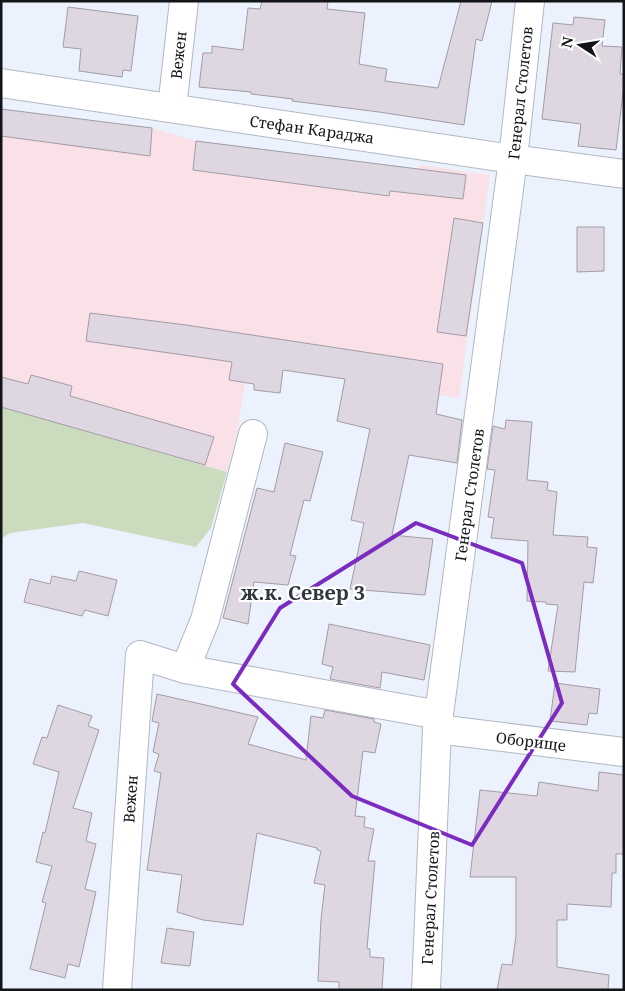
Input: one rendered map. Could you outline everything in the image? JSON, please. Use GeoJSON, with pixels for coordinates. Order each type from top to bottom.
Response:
{"type":"FeatureCollection","features":[{"type":"Feature","properties":{"kind":"street","name":"Вежен"},"geometry":{"type":"LineString","coordinates":[[172,108],[184,1]]}},
{"type":"Feature","properties":{"kind":"street","name":"Генерал Столетов"},"geometry":{"type":"LineString","coordinates":[[426,990],[438,722],[513,159],[530,1]]}},
{"type":"Feature","properties":{"kind":"street","name":"Стефан Караджа"},"geometry":{"type":"LineString","coordinates":[[1,83],[624,174]]}},
{"type":"Feature","properties":{"kind":"street"},"geometry":{"type":"LineString","coordinates":[[185,669],[205,620],[253,434]]}},
{"type":"Feature","properties":{"kind":"street","name":"Вежен"},"geometry":{"type":"LineString","coordinates":[[117,990],[140,655],[185,669],[438,722]]}},
{"type":"Feature","properties":{"kind":"street","name":"Оборище"},"geometry":{"type":"LineString","coordinates":[[438,722],[624,752]]}},
{"type":"Feature","properties":{"kind":"highlighted area"},"geometry":{"type":"Polygon","coordinates":[[[416,523],[522,563],[562,703],[472,845],[352,796],[233,684],[280,608],[416,523]]]}},
{"type":"Feature","properties":{"kind":"shaded area"},"geometry":{"type":"Polygon","coordinates":[[[1,109],[152,128],[196,141],[419,170],[420,165],[490,175],[459,398],[280,369],[245,382],[237,434],[227,472],[1,407],[1,109]]]}},
{"type":"Feature","properties":{"kind":"green space"},"geometry":{"type":"Polygon","coordinates":[[[1,407],[227,472],[211,528],[196,547],[83,523],[10,533],[1,539],[1,407]]]}},
{"type":"Feature","properties":{"kind":"building"},"geometry":{"type":"Polygon","coordinates":[[[262,1],[328,1],[327,9],[365,13],[359,64],[387,69],[385,81],[438,88],[461,1],[492,1],[482,41],[476,39],[464,125],[292,101],[293,99],[251,94],[251,92],[199,87],[203,53],[212,53],[212,46],[243,50],[248,8],[260,9],[262,1]]]}},
{"type":"Feature","properties":{"kind":"building"},"geometry":{"type":"Polygon","coordinates":[[[68,7],[138,16],[131,71],[123,70],[122,77],[79,71],[81,49],[63,47],[68,7]]]}},
{"type":"Feature","properties":{"kind":"building"},"geometry":{"type":"Polygon","coordinates":[[[574,17],[605,20],[602,46],[622,47],[620,74],[624,74],[624,85],[616,150],[578,146],[581,124],[542,119],[553,23],[573,25],[574,17]]]}},
{"type":"Feature","properties":{"kind":"building"},"geometry":{"type":"Polygon","coordinates":[[[1,109],[152,128],[150,156],[1,136],[1,109]]]}},
{"type":"Feature","properties":{"kind":"building"},"geometry":{"type":"Polygon","coordinates":[[[196,141],[466,175],[463,199],[390,191],[389,196],[193,170],[196,141]]]}},
{"type":"Feature","properties":{"kind":"building"},"geometry":{"type":"Polygon","coordinates":[[[454,218],[483,223],[466,336],[437,332],[454,218]]]}},
{"type":"Feature","properties":{"kind":"building"},"geometry":{"type":"Polygon","coordinates":[[[577,227],[604,227],[604,271],[577,272],[577,227]]]}},
{"type":"Feature","properties":{"kind":"building"},"geometry":{"type":"Polygon","coordinates":[[[90,313],[186,325],[443,364],[436,414],[462,420],[457,463],[409,455],[392,535],[433,539],[425,595],[350,589],[364,523],[351,520],[370,429],[337,421],[345,379],[283,370],[280,393],[254,390],[254,384],[229,380],[232,362],[86,341],[90,313]]]}},
{"type":"Feature","properties":{"kind":"building"},"geometry":{"type":"Polygon","coordinates":[[[31,375],[72,386],[70,396],[214,437],[205,465],[1,407],[1,377],[28,384],[31,375]]]}},
{"type":"Feature","properties":{"kind":"building"},"geometry":{"type":"Polygon","coordinates":[[[506,420],[532,422],[527,480],[548,482],[547,490],[557,492],[553,535],[588,537],[587,547],[597,548],[593,583],[584,582],[575,672],[548,671],[558,605],[527,601],[528,541],[491,538],[494,518],[488,517],[495,470],[487,469],[493,426],[505,429],[506,420]]]}},
{"type":"Feature","properties":{"kind":"building"},"geometry":{"type":"Polygon","coordinates":[[[285,443],[323,452],[310,501],[304,500],[290,555],[296,556],[288,585],[254,582],[248,624],[223,618],[257,488],[274,492],[285,443]]]}},
{"type":"Feature","properties":{"kind":"building"},"geometry":{"type":"Polygon","coordinates":[[[79,571],[117,580],[108,616],[85,610],[82,616],[24,602],[30,579],[50,584],[52,576],[76,581],[79,571]]]}},
{"type":"Feature","properties":{"kind":"building"},"geometry":{"type":"Polygon","coordinates":[[[329,624],[430,645],[424,680],[382,672],[380,688],[330,679],[333,667],[322,664],[329,624]]]}},
{"type":"Feature","properties":{"kind":"building"},"geometry":{"type":"Polygon","coordinates":[[[555,683],[600,689],[597,714],[589,713],[587,725],[550,721],[555,683]]]}},
{"type":"Feature","properties":{"kind":"building"},"geometry":{"type":"Polygon","coordinates":[[[157,694],[258,717],[248,744],[306,760],[311,716],[323,718],[325,710],[374,719],[374,722],[381,724],[375,753],[363,751],[355,816],[365,817],[364,827],[374,829],[368,861],[375,861],[367,948],[370,949],[370,957],[384,958],[382,990],[339,990],[339,982],[318,981],[321,919],[325,885],[314,883],[321,851],[317,850],[317,848],[257,833],[243,925],[203,920],[177,912],[182,875],[147,870],[161,773],[154,771],[159,754],[153,752],[159,723],[152,721],[157,694]]]}},
{"type":"Feature","properties":{"kind":"building"},"geometry":{"type":"Polygon","coordinates":[[[58,705],[92,716],[88,726],[99,730],[73,808],[92,813],[86,841],[96,844],[85,889],[96,892],[79,967],[68,964],[65,978],[30,969],[46,903],[42,902],[52,866],[36,862],[43,832],[45,833],[59,772],[33,764],[42,737],[47,738],[58,705]]]}},
{"type":"Feature","properties":{"kind":"building"},"geometry":{"type":"Polygon","coordinates":[[[599,772],[624,775],[624,854],[616,854],[616,873],[612,873],[611,907],[567,904],[567,920],[557,920],[557,967],[609,975],[608,990],[497,990],[502,964],[512,965],[516,936],[516,877],[470,877],[480,790],[537,796],[539,782],[598,791],[599,772]]]}},
{"type":"Feature","properties":{"kind":"building"},"geometry":{"type":"Polygon","coordinates":[[[167,928],[194,932],[190,966],[161,963],[167,928]]]}},
{"type":"Feature","properties":{"kind":"district","name":"ж.к. Север 3"},"geometry":{"type":"Point","coordinates":[303,592]}}]}
